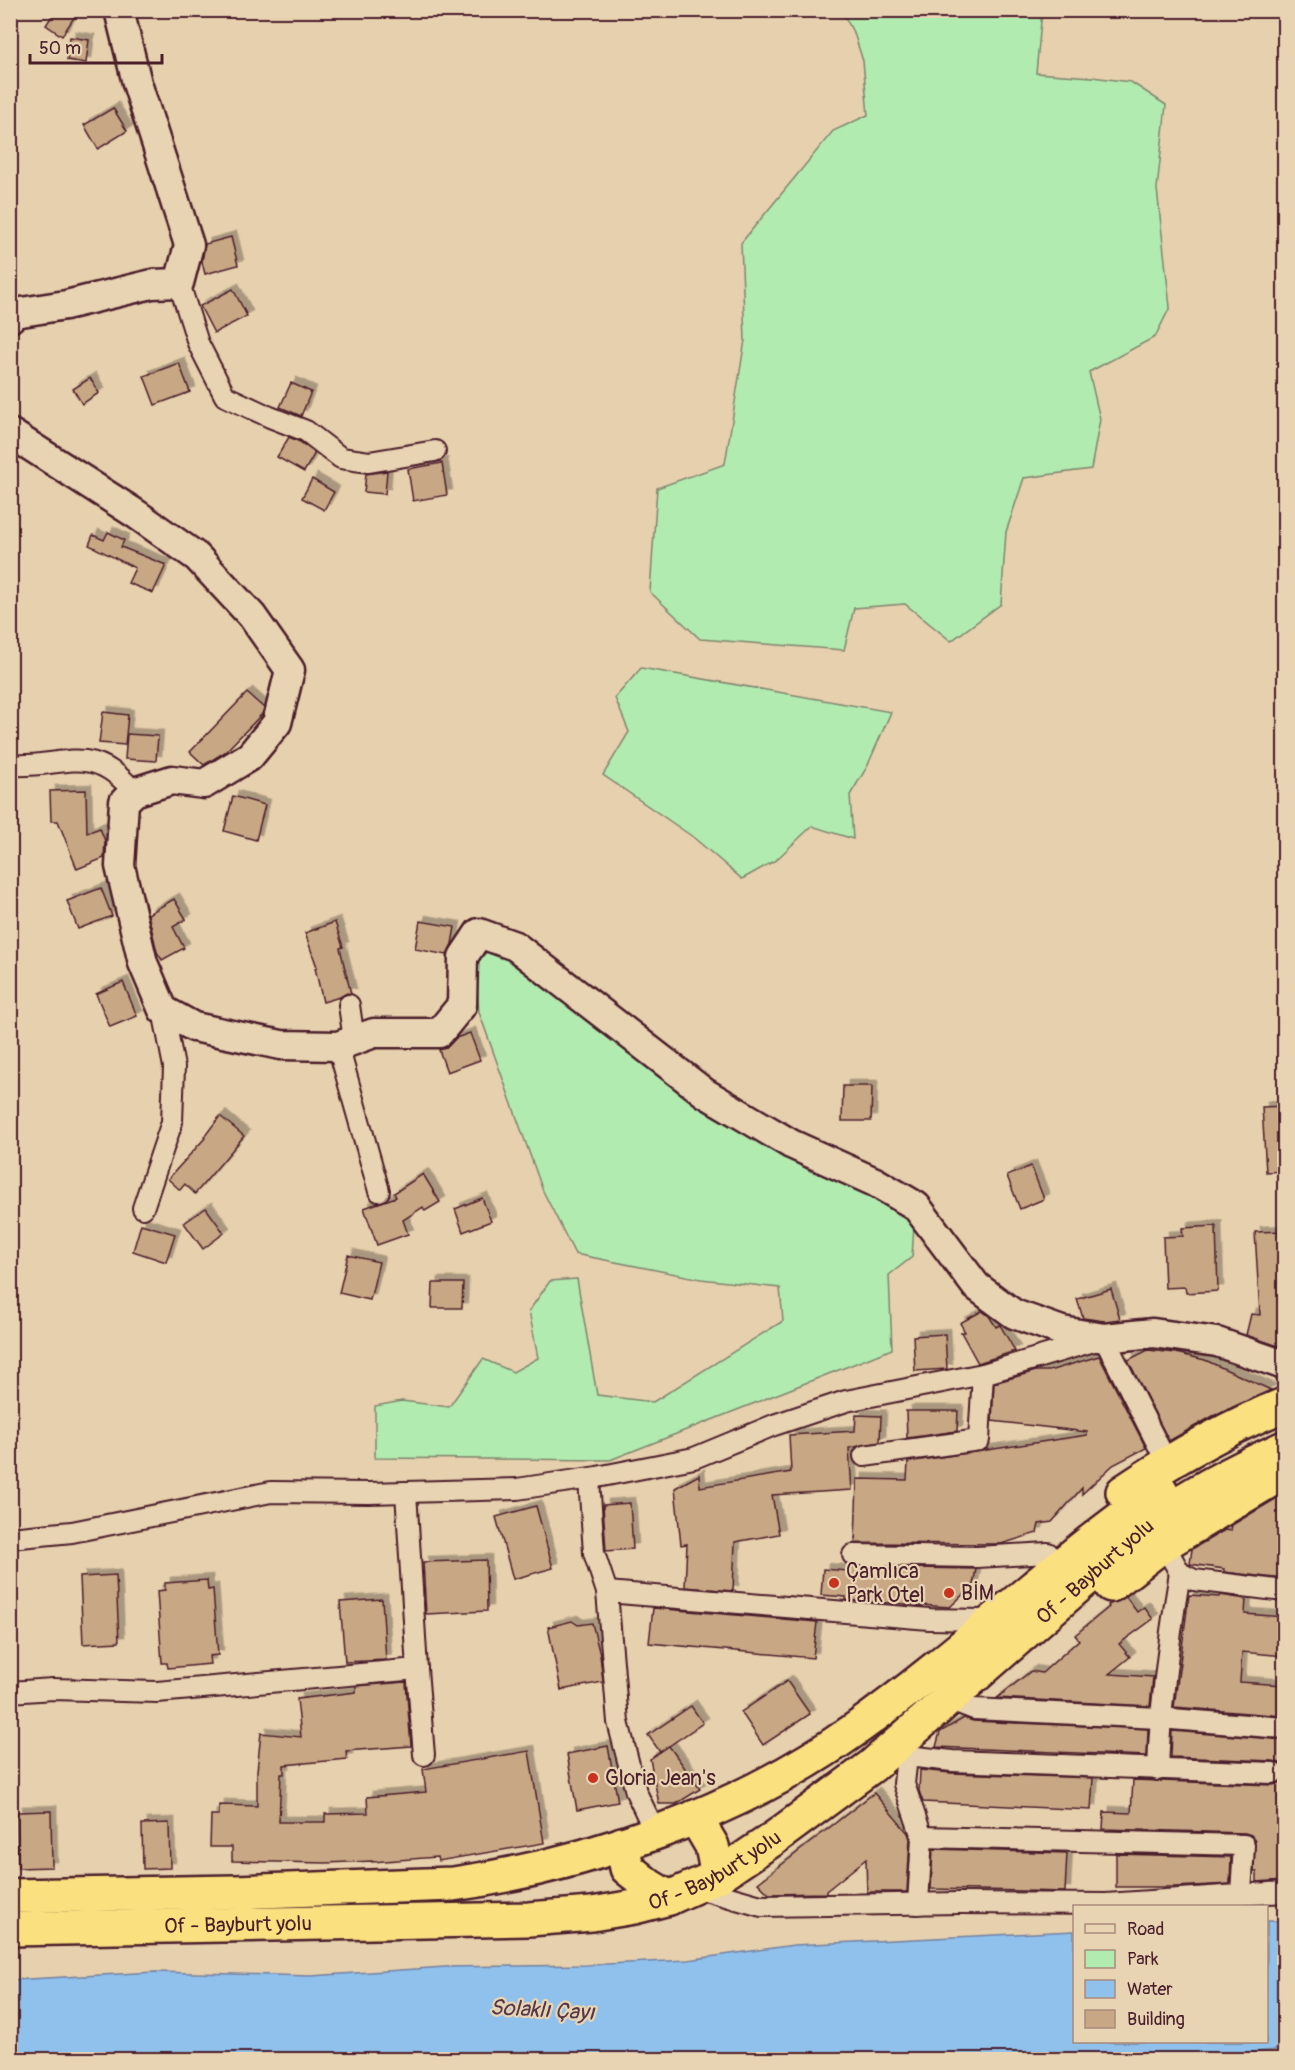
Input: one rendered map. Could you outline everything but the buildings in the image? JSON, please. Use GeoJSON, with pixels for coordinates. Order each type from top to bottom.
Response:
{"type":"FeatureCollection","features":[{"type":"Feature","properties":{"kind":"highway"},"geometry":{"type":"LineString","coordinates":[[951,1655],[1048,1553],[1092,1513],[1167,1463],[1242,1422],[1284,1405]]}},
{"type":"Feature","properties":{"kind":"highway","name":"Of - Bayburt yolu"},"geometry":{"type":"LineString","coordinates":[[10,1896],[235,1892],[453,1884],[550,1865],[656,1832],[695,1817],[759,1786],[821,1752],[878,1713],[1084,1546],[1145,1501],[1211,1460],[1284,1426]]}},
{"type":"Feature","properties":{"kind":"highway","name":"Of - Bayburt yolu"},"geometry":{"type":"LineString","coordinates":[[10,1929],[529,1919],[634,1908],[694,1887],[902,1751],[948,1699],[1156,1518],[1230,1473],[1284,1448]]}},
{"type":"Feature","properties":{"kind":"highway"},"geometry":{"type":"LineString","coordinates":[[1020,1638],[1045,1632],[1070,1616],[1164,1544],[1284,1472]]}},
{"type":"Feature","properties":{"kind":"highway"},"geometry":{"type":"LineString","coordinates":[[622,1844],[627,1868],[648,1886],[694,1887],[712,1846],[695,1817]]}},
{"type":"Feature","properties":{"kind":"street"},"geometry":{"type":"LineString","coordinates":[[119,10],[136,84],[189,245],[179,283],[198,343],[225,396],[306,431],[341,458],[369,462],[435,451]]}},
{"type":"Feature","properties":{"kind":"street"},"geometry":{"type":"LineString","coordinates":[[10,318],[15,313],[66,305],[152,284],[179,283]]}},
{"type":"Feature","properties":{"kind":"street"},"geometry":{"type":"LineString","coordinates":[[10,433],[136,514],[197,557],[252,616],[290,670],[277,723],[250,756],[204,784],[172,780],[134,792],[124,802],[120,866],[143,963],[163,1010],[174,1067],[172,1122],[143,1208]]}},
{"type":"Feature","properties":{"kind":"street"},"geometry":{"type":"LineString","coordinates":[[10,765],[71,760],[92,761],[122,778],[134,792]]}},
{"type":"Feature","properties":{"kind":"street"},"geometry":{"type":"LineString","coordinates":[[163,1010],[194,1027],[281,1045],[346,1043],[374,1033],[439,1033],[462,1005],[463,957],[479,933],[515,946],[705,1093],[790,1144],[875,1182],[916,1206],[976,1286],[1014,1314],[1062,1331],[1104,1338]]}},
{"type":"Feature","properties":{"kind":"street"},"geometry":{"type":"LineString","coordinates":[[349,1005],[346,1043],[379,1191]]}},
{"type":"Feature","properties":{"kind":"street"},"geometry":{"type":"LineString","coordinates":[[10,1538],[72,1532],[271,1492],[517,1489],[589,1479],[694,1458],[774,1425],[846,1401],[983,1374],[1104,1338],[1153,1333],[1217,1342],[1284,1365]]}},
{"type":"Feature","properties":{"kind":"street"},"geometry":{"type":"LineString","coordinates":[[1104,1338],[1167,1463]]}},
{"type":"Feature","properties":{"kind":"street"},"geometry":{"type":"LineString","coordinates":[[864,1456],[979,1440],[983,1374]]}},
{"type":"Feature","properties":{"kind":"street"},"geometry":{"type":"LineString","coordinates":[[589,1479],[594,1553],[607,1592],[618,1722],[636,1792],[656,1832]]}},
{"type":"Feature","properties":{"kind":"street"},"geometry":{"type":"LineString","coordinates":[[406,1492],[424,1755]]}},
{"type":"Feature","properties":{"kind":"street"},"geometry":{"type":"LineString","coordinates":[[1164,1544],[1180,1573],[1194,1580],[1284,1591]]}},
{"type":"Feature","properties":{"kind":"street"},"geometry":{"type":"LineString","coordinates":[[853,1555],[977,1557],[1048,1553]]}},
{"type":"Feature","properties":{"kind":"street"},"geometry":{"type":"LineString","coordinates":[[1158,1770],[1159,1718],[1165,1664],[1180,1573]]}},
{"type":"Feature","properties":{"kind":"street"},"geometry":{"type":"LineString","coordinates":[[607,1592],[929,1619],[983,1620]]}},
{"type":"Feature","properties":{"kind":"street"},"geometry":{"type":"LineString","coordinates":[[10,1692],[53,1689],[157,1692],[417,1669]]}},
{"type":"Feature","properties":{"kind":"street"},"geometry":{"type":"LineString","coordinates":[[948,1699],[974,1709],[1159,1718],[1284,1728]]}},
{"type":"Feature","properties":{"kind":"street"},"geometry":{"type":"LineString","coordinates":[[918,1904],[922,1837],[904,1784],[902,1751],[952,1761],[1272,1773]]}},
{"type":"Feature","properties":{"kind":"street"},"geometry":{"type":"LineString","coordinates":[[922,1837],[1244,1845],[1241,1893]]}},
{"type":"Feature","properties":{"kind":"street"},"geometry":{"type":"LineString","coordinates":[[694,1887],[761,1906],[1106,1904],[1241,1893],[1284,1892]]}},
{"type":"Feature","properties":{"kind":"green space"},"geometry":{"type":"Polygon","coordinates":[[[842,11],[1042,11],[1036,73],[1131,82],[1166,105],[1157,189],[1170,307],[1155,337],[1089,372],[1100,419],[1091,469],[1024,478],[1006,532],[1001,604],[951,641],[905,604],[854,608],[844,650],[700,639],[650,592],[657,488],[725,464],[745,340],[741,243],[833,131],[868,115],[863,61],[855,36],[842,11]]]}},
{"type":"Feature","properties":{"kind":"green space"},"geometry":{"type":"Polygon","coordinates":[[[641,668],[891,712],[867,767],[850,795],[853,839],[812,826],[776,860],[742,879],[693,837],[603,775],[629,732],[615,698],[641,668]]]}},
{"type":"Feature","properties":{"kind":"green space"},"geometry":{"type":"Polygon","coordinates":[[[491,949],[520,964],[681,1094],[810,1171],[877,1191],[914,1225],[912,1257],[889,1275],[892,1349],[610,1460],[375,1458],[375,1406],[402,1401],[449,1407],[483,1359],[513,1372],[538,1358],[529,1311],[550,1281],[577,1279],[597,1395],[653,1402],[783,1321],[780,1288],[701,1279],[575,1254],[543,1191],[479,1012],[475,962],[491,949]]]}},
{"type":"Feature","properties":{"kind":"water","name":"Solaklı Çayı"},"geometry":{"type":"Polygon","coordinates":[[[1268,1921],[1284,1921],[1284,2049],[1190,2060],[11,2059],[11,1980],[155,1972],[311,1976],[445,1967],[587,1965],[688,1960],[794,1945],[1073,1931],[1073,2043],[1268,2043],[1268,1921]]]}},
{"type":"Feature","properties":{"kind":"place","name":"Çamlıca Park Otel"},"geometry":{"type":"Point","coordinates":[834,1583]}},
{"type":"Feature","properties":{"kind":"place","name":"BİM"},"geometry":{"type":"Point","coordinates":[949,1593]}},
{"type":"Feature","properties":{"kind":"place","name":"Gloria Jean's"},"geometry":{"type":"Point","coordinates":[593,1778]}}]}
